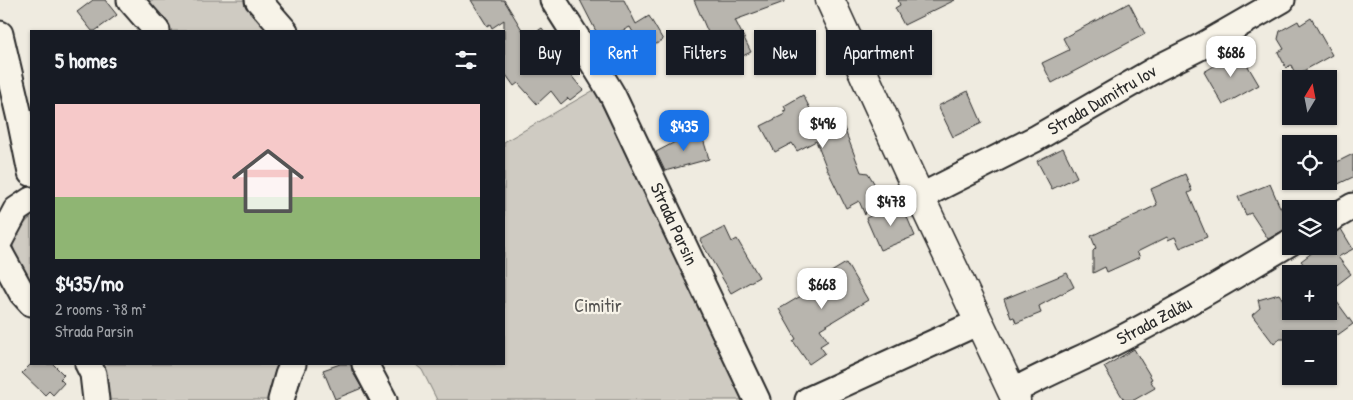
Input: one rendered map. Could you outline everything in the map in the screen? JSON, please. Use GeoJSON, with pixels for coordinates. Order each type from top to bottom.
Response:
{"type":"FeatureCollection","features":[{"type":"Feature","properties":{"kind":"street"},"geometry":{"type":"LineString","coordinates":[[130,0],[155,30]]}},
{"type":"Feature","properties":{"kind":"street"},"geometry":{"type":"LineString","coordinates":[[258,0],[284,30]]}},
{"type":"Feature","properties":{"kind":"street","name":"Strada Parsin"},"geometry":{"type":"LineString","coordinates":[[553,0],[612,96],[757,400]]}},
{"type":"Feature","properties":{"kind":"street"},"geometry":{"type":"LineString","coordinates":[[830,0],[1014,396]]}},
{"type":"Feature","properties":{"kind":"street","name":"Strada Dumitru Iov"},"geometry":{"type":"LineString","coordinates":[[920,197],[1035,139],[1158,68],[1200,47],[1282,0]]}},
{"type":"Feature","properties":{"kind":"street"},"geometry":{"type":"LineString","coordinates":[[0,34],[30,168]]}},
{"type":"Feature","properties":{"kind":"street"},"geometry":{"type":"LineString","coordinates":[[0,240],[16,210],[30,201]]}},
{"type":"Feature","properties":{"kind":"street"},"geometry":{"type":"LineString","coordinates":[[1337,215],[1353,206]]}},
{"type":"Feature","properties":{"kind":"street","name":"Strada Zalău"},"geometry":{"type":"LineString","coordinates":[[1014,396],[1031,381],[1105,347],[1193,300],[1282,247]]}},
{"type":"Feature","properties":{"kind":"street"},"geometry":{"type":"LineString","coordinates":[[0,253],[22,293],[30,302]]}},
{"type":"Feature","properties":{"kind":"street"},"geometry":{"type":"LineString","coordinates":[[808,400],[979,322]]}},
{"type":"Feature","properties":{"kind":"street"},"geometry":{"type":"LineString","coordinates":[[88,365],[93,374],[96,400]]}},
{"type":"Feature","properties":{"kind":"street"},"geometry":{"type":"LineString","coordinates":[[281,400],[293,365]]}},
{"type":"Feature","properties":{"kind":"street"},"geometry":{"type":"LineString","coordinates":[[366,365],[384,400]]}},
{"type":"Feature","properties":{"kind":"green space"},"geometry":{"type":"Polygon","coordinates":[[[134,0],[255,0],[280,30],[159,30],[134,0]]]}},
{"type":"Feature","properties":{"kind":"green space","name":"Cimitir"},"geometry":{"type":"Polygon","coordinates":[[[594,90],[752,400],[437,400],[422,370],[416,365],[505,365],[505,141],[594,90]]]}},
{"type":"Feature","properties":{"kind":"green space"},"geometry":{"type":"Polygon","coordinates":[[[30,218],[30,280],[17,261],[11,238],[30,218]]]}},
{"type":"Feature","properties":{"kind":"green space"},"geometry":{"type":"Polygon","coordinates":[[[97,365],[277,365],[267,400],[108,400],[97,365]]]}},
{"type":"Feature","properties":{"kind":"building"},"geometry":{"type":"Polygon","coordinates":[[[93,0],[105,0],[117,15],[96,30],[91,30],[77,12],[93,0]]]}},
{"type":"Feature","properties":{"kind":"building"},"geometry":{"type":"Polygon","coordinates":[[[471,0],[504,0],[522,30],[520,30],[520,75],[571,75],[583,90],[561,104],[551,91],[537,104],[518,83],[514,86],[505,73],[504,20],[492,28],[490,24],[487,26],[471,0]]]}},
{"type":"Feature","properties":{"kind":"building"},"geometry":{"type":"Polygon","coordinates":[[[580,0],[624,0],[636,24],[649,16],[663,40],[656,44],[656,30],[632,30],[630,27],[624,30],[595,30],[580,0]]]}},
{"type":"Feature","properties":{"kind":"building"},"geometry":{"type":"Polygon","coordinates":[[[694,0],[784,0],[784,2],[735,20],[740,30],[707,30],[694,0]]]}},
{"type":"Feature","properties":{"kind":"building"},"geometry":{"type":"Polygon","coordinates":[[[898,0],[955,0],[904,25],[895,8],[900,5],[898,0]]]}},
{"type":"Feature","properties":{"kind":"building"},"geometry":{"type":"Polygon","coordinates":[[[1129,3],[1145,34],[1052,83],[1042,63],[1069,50],[1063,38],[1129,3]]]}},
{"type":"Feature","properties":{"kind":"building"},"geometry":{"type":"Polygon","coordinates":[[[1311,18],[1332,55],[1305,70],[1294,70],[1291,65],[1286,68],[1278,52],[1284,49],[1278,39],[1280,31],[1298,21],[1300,25],[1311,18]]]}},
{"type":"Feature","properties":{"kind":"building"},"geometry":{"type":"Polygon","coordinates":[[[744,38],[751,52],[744,55],[744,38]]]}},
{"type":"Feature","properties":{"kind":"building"},"geometry":{"type":"Polygon","coordinates":[[[1239,51],[1259,85],[1223,105],[1204,72],[1239,51]]]}},
{"type":"Feature","properties":{"kind":"building"},"geometry":{"type":"Polygon","coordinates":[[[968,91],[982,123],[953,137],[938,106],[968,91]]]}},
{"type":"Feature","properties":{"kind":"building"},"geometry":{"type":"Polygon","coordinates":[[[803,95],[820,128],[841,120],[861,172],[868,173],[874,183],[865,215],[859,201],[846,208],[816,141],[797,151],[792,143],[775,152],[761,126],[785,114],[783,111],[786,110],[784,106],[803,95]]]}},
{"type":"Feature","properties":{"kind":"building"},"geometry":{"type":"Polygon","coordinates":[[[701,132],[709,159],[665,171],[656,152],[677,141],[676,139],[701,132]]]}},
{"type":"Feature","properties":{"kind":"building"},"geometry":{"type":"Polygon","coordinates":[[[1063,148],[1077,177],[1052,189],[1037,161],[1063,148]]]}},
{"type":"Feature","properties":{"kind":"building"},"geometry":{"type":"Polygon","coordinates":[[[1353,154],[1353,177],[1337,185],[1337,162],[1353,154]]]}},
{"type":"Feature","properties":{"kind":"building"},"geometry":{"type":"Polygon","coordinates":[[[1185,174],[1192,191],[1188,193],[1207,237],[1180,248],[1175,237],[1168,240],[1167,237],[1137,252],[1140,257],[1107,272],[1105,267],[1093,273],[1093,251],[1096,248],[1091,236],[1157,205],[1151,189],[1185,174]]]}},
{"type":"Feature","properties":{"kind":"building"},"geometry":{"type":"Polygon","coordinates":[[[1270,184],[1282,210],[1282,231],[1268,239],[1251,213],[1246,215],[1238,197],[1270,184]]]}},
{"type":"Feature","properties":{"kind":"building"},"geometry":{"type":"Polygon","coordinates":[[[901,203],[915,236],[880,250],[866,218],[901,203]]]}},
{"type":"Feature","properties":{"kind":"building"},"geometry":{"type":"Polygon","coordinates":[[[725,227],[732,242],[737,239],[759,277],[731,293],[700,240],[725,227]]]}},
{"type":"Feature","properties":{"kind":"building"},"geometry":{"type":"Polygon","coordinates":[[[1341,229],[1353,249],[1338,257],[1351,274],[1337,285],[1337,265],[1304,265],[1301,261],[1309,255],[1337,255],[1337,231],[1341,229]]]}},
{"type":"Feature","properties":{"kind":"building"},"geometry":{"type":"Polygon","coordinates":[[[846,263],[868,300],[820,329],[828,341],[820,346],[825,353],[809,364],[793,341],[796,339],[779,309],[821,284],[818,280],[846,263]]]}},
{"type":"Feature","properties":{"kind":"building"},"geometry":{"type":"Polygon","coordinates":[[[1067,273],[1074,287],[1039,306],[1041,313],[1016,323],[1014,317],[1011,318],[1004,299],[1067,273]]]}},
{"type":"Feature","properties":{"kind":"building"},"geometry":{"type":"Polygon","coordinates":[[[1279,294],[1282,298],[1282,320],[1337,320],[1337,302],[1353,324],[1337,335],[1337,330],[1282,330],[1282,339],[1274,344],[1252,315],[1260,308],[1258,300],[1279,294]]]}},
{"type":"Feature","properties":{"kind":"building"},"geometry":{"type":"Polygon","coordinates":[[[1134,349],[1152,379],[1150,380],[1155,388],[1134,400],[1124,400],[1104,367],[1134,349]]]}},
{"type":"Feature","properties":{"kind":"building"},"geometry":{"type":"Polygon","coordinates":[[[30,365],[54,365],[64,375],[60,379],[64,383],[53,395],[49,391],[45,395],[22,373],[30,365]]]}},
{"type":"Feature","properties":{"kind":"building"},"geometry":{"type":"Polygon","coordinates":[[[337,365],[351,365],[352,371],[362,388],[335,399],[323,370],[337,365]]]}}]}
